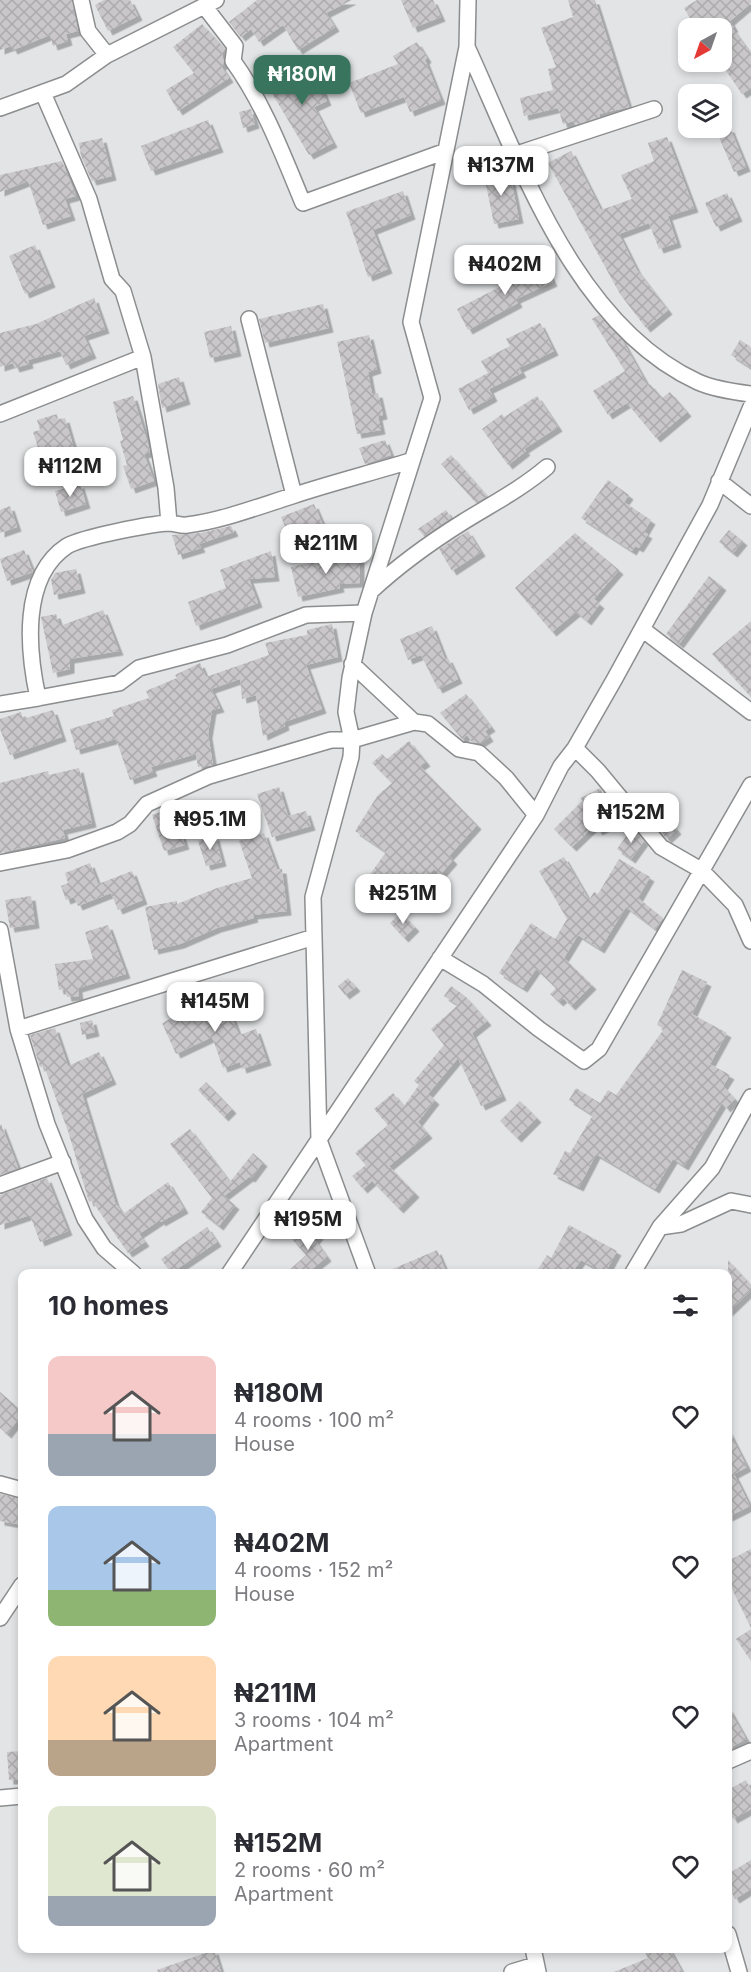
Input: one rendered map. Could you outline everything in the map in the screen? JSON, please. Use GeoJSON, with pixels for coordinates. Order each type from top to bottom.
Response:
{"type":"FeatureCollection","features":[{"type":"Feature","properties":{"kind":"street"},"geometry":{"type":"LineString","coordinates":[[81,0],[88,31],[107,55]]}},
{"type":"Feature","properties":{"kind":"street"},"geometry":{"type":"LineString","coordinates":[[366,1269],[319,1140],[313,897],[319,868],[337,814],[352,740],[346,712],[352,664],[364,613],[410,461],[432,398],[411,322],[467,47],[467,2]]}},
{"type":"Feature","properties":{"kind":"street"},"geometry":{"type":"LineString","coordinates":[[0,108],[66,84],[107,55],[211,3],[235,46],[233,62],[246,79],[303,203],[446,151]]}},
{"type":"Feature","properties":{"kind":"street"},"geometry":{"type":"LineString","coordinates":[[467,47],[517,154],[581,278],[627,331],[669,365],[699,382],[751,394]]}},
{"type":"Feature","properties":{"kind":"street"},"geometry":{"type":"LineString","coordinates":[[43,93],[89,199],[112,279],[123,291],[143,357],[166,488],[169,523]]}},
{"type":"Feature","properties":{"kind":"street"},"geometry":{"type":"LineString","coordinates":[[517,154],[654,109]]}},
{"type":"Feature","properties":{"kind":"street"},"geometry":{"type":"LineString","coordinates":[[249,319],[294,495]]}},
{"type":"Feature","properties":{"kind":"street"},"geometry":{"type":"LineString","coordinates":[[0,414],[143,357]]}},
{"type":"Feature","properties":{"kind":"street"},"geometry":{"type":"LineString","coordinates":[[232,1269],[536,815],[561,766],[575,748],[710,505],[751,407]]}},
{"type":"Feature","properties":{"kind":"street"},"geometry":{"type":"LineString","coordinates":[[38,698],[30,664],[33,605],[39,584],[51,563],[68,546],[89,538],[169,523],[186,525],[410,461]]}},
{"type":"Feature","properties":{"kind":"street"},"geometry":{"type":"LineString","coordinates":[[370,592],[391,572],[460,523],[524,486],[547,467]]}},
{"type":"Feature","properties":{"kind":"street"},"geometry":{"type":"LineString","coordinates":[[719,481],[751,506]]}},
{"type":"Feature","properties":{"kind":"street"},"geometry":{"type":"LineString","coordinates":[[0,704],[118,683],[139,668],[227,645],[306,615],[364,613]]}},
{"type":"Feature","properties":{"kind":"street"},"geometry":{"type":"LineString","coordinates":[[642,629],[751,712]]}},
{"type":"Feature","properties":{"kind":"street"},"geometry":{"type":"LineString","coordinates":[[352,664],[414,722]]}},
{"type":"Feature","properties":{"kind":"street"},"geometry":{"type":"LineString","coordinates":[[0,863],[67,849],[117,832],[130,824],[147,804],[209,776],[331,740],[352,740],[414,722],[428,724],[459,749],[479,753],[506,778],[536,815]]}},
{"type":"Feature","properties":{"kind":"street"},"geometry":{"type":"LineString","coordinates":[[575,748],[632,810],[661,847],[702,870],[735,905],[751,941]]}},
{"type":"Feature","properties":{"kind":"street"},"geometry":{"type":"LineString","coordinates":[[440,958],[483,984],[539,1029],[584,1061],[599,1049],[751,785]]}},
{"type":"Feature","properties":{"kind":"street"},"geometry":{"type":"LineString","coordinates":[[0,930],[18,1029],[47,1124],[85,1219],[104,1248],[128,1269]]}},
{"type":"Feature","properties":{"kind":"street"},"geometry":{"type":"LineString","coordinates":[[18,1029],[314,937]]}},
{"type":"Feature","properties":{"kind":"street"},"geometry":{"type":"LineString","coordinates":[[635,1269],[660,1227],[712,1168],[751,1097]]}},
{"type":"Feature","properties":{"kind":"street"},"geometry":{"type":"LineString","coordinates":[[0,1185],[63,1162]]}},
{"type":"Feature","properties":{"kind":"street"},"geometry":{"type":"LineString","coordinates":[[660,1227],[681,1224],[732,1201],[751,1205]]}},
{"type":"Feature","properties":{"kind":"street"},"geometry":{"type":"LineString","coordinates":[[0,1484],[18,1489]]}},
{"type":"Feature","properties":{"kind":"street"},"geometry":{"type":"LineString","coordinates":[[0,1618],[18,1591]]}},
{"type":"Feature","properties":{"kind":"street"},"geometry":{"type":"LineString","coordinates":[[732,1759],[751,1751]]}},
{"type":"Feature","properties":{"kind":"street"},"geometry":{"type":"LineString","coordinates":[[0,1798],[18,1796]]}},
{"type":"Feature","properties":{"kind":"street"},"geometry":{"type":"LineString","coordinates":[[732,1947],[740,1972]]}},
{"type":"Feature","properties":{"kind":"street"},"geometry":{"type":"LineString","coordinates":[[512,1972],[536,1969],[534,1953]]}},
{"type":"Feature","properties":{"kind":"building"},"geometry":{"type":"Polygon","coordinates":[[[0,0],[72,0],[78,31],[66,34],[68,41],[53,46],[50,35],[13,50],[11,46],[0,50],[0,0]]]}},
{"type":"Feature","properties":{"kind":"building"},"geometry":{"type":"Polygon","coordinates":[[[104,0],[130,0],[138,16],[108,31],[95,5],[104,0]]]}},
{"type":"Feature","properties":{"kind":"building"},"geometry":{"type":"Polygon","coordinates":[[[257,0],[352,0],[326,13],[335,27],[298,50],[283,25],[259,42],[251,29],[241,37],[229,22],[257,0]]]}},
{"type":"Feature","properties":{"kind":"building"},"geometry":{"type":"Polygon","coordinates":[[[401,0],[433,0],[441,17],[413,28],[401,0]]]}},
{"type":"Feature","properties":{"kind":"building"},"geometry":{"type":"Polygon","coordinates":[[[568,0],[595,0],[629,107],[599,114],[600,117],[575,125],[574,121],[563,124],[558,108],[524,116],[520,98],[553,90],[548,69],[556,67],[541,28],[573,17],[568,0]]]}},
{"type":"Feature","properties":{"kind":"building"},"geometry":{"type":"Polygon","coordinates":[[[697,0],[751,0],[751,3],[732,19],[690,18],[684,8],[697,0]]]}},
{"type":"Feature","properties":{"kind":"building"},"geometry":{"type":"Polygon","coordinates":[[[202,24],[225,49],[222,53],[224,64],[221,66],[229,78],[178,111],[166,90],[194,73],[173,47],[202,24]]]}},
{"type":"Feature","properties":{"kind":"building"},"geometry":{"type":"Polygon","coordinates":[[[732,28],[751,54],[751,88],[742,94],[727,72],[732,72],[732,28]]]}},
{"type":"Feature","properties":{"kind":"building"},"geometry":{"type":"Polygon","coordinates":[[[417,42],[427,58],[425,60],[441,100],[410,112],[404,97],[361,113],[349,83],[398,64],[393,56],[417,42]]]}},
{"type":"Feature","properties":{"kind":"building"},"geometry":{"type":"Polygon","coordinates":[[[302,62],[320,85],[327,101],[314,107],[333,143],[309,155],[267,85],[302,62]]]}},
{"type":"Feature","properties":{"kind":"building"},"geometry":{"type":"Polygon","coordinates":[[[251,109],[255,124],[243,128],[239,112],[251,109]]]}},
{"type":"Feature","properties":{"kind":"building"},"geometry":{"type":"Polygon","coordinates":[[[208,120],[219,148],[151,171],[141,146],[208,120]]]}},
{"type":"Feature","properties":{"kind":"building"},"geometry":{"type":"Polygon","coordinates":[[[732,133],[746,167],[734,172],[719,138],[732,138],[732,133]]]}},
{"type":"Feature","properties":{"kind":"building"},"geometry":{"type":"Polygon","coordinates":[[[667,137],[694,208],[668,216],[677,243],[659,249],[649,223],[619,234],[637,270],[668,310],[646,328],[620,294],[548,163],[571,151],[601,210],[632,199],[621,175],[654,161],[648,143],[667,137]]]}},
{"type":"Feature","properties":{"kind":"building"},"geometry":{"type":"Polygon","coordinates":[[[102,138],[112,176],[92,181],[81,156],[79,143],[102,138]]]}},
{"type":"Feature","properties":{"kind":"building"},"geometry":{"type":"Polygon","coordinates":[[[62,161],[76,196],[65,199],[71,216],[43,225],[28,181],[0,192],[0,175],[62,161]]]}},
{"type":"Feature","properties":{"kind":"building"},"geometry":{"type":"Polygon","coordinates":[[[509,170],[519,219],[494,224],[484,175],[509,170]]]}},
{"type":"Feature","properties":{"kind":"building"},"geometry":{"type":"Polygon","coordinates":[[[403,191],[411,215],[373,230],[388,269],[368,277],[346,212],[403,191]]]}},
{"type":"Feature","properties":{"kind":"building"},"geometry":{"type":"Polygon","coordinates":[[[727,193],[738,217],[716,227],[705,203],[727,193]]]}},
{"type":"Feature","properties":{"kind":"building"},"geometry":{"type":"Polygon","coordinates":[[[35,245],[51,283],[25,294],[9,256],[35,245]]]}},
{"type":"Feature","properties":{"kind":"building"},"geometry":{"type":"Polygon","coordinates":[[[543,261],[553,282],[516,299],[518,303],[468,330],[457,309],[513,280],[511,276],[543,261]]]}},
{"type":"Feature","properties":{"kind":"building"},"geometry":{"type":"Polygon","coordinates":[[[94,298],[105,329],[84,336],[92,354],[66,365],[60,351],[28,360],[29,364],[15,368],[13,363],[0,367],[0,333],[36,324],[94,298]]]}},
{"type":"Feature","properties":{"kind":"building"},"geometry":{"type":"Polygon","coordinates":[[[323,304],[329,328],[265,343],[259,319],[323,304]]]}},
{"type":"Feature","properties":{"kind":"building"},"geometry":{"type":"Polygon","coordinates":[[[599,315],[621,338],[648,386],[650,384],[662,398],[670,392],[687,412],[656,438],[627,403],[608,415],[593,391],[625,371],[592,319],[599,315]]]}},
{"type":"Feature","properties":{"kind":"building"},"geometry":{"type":"Polygon","coordinates":[[[540,323],[554,351],[519,368],[522,373],[489,389],[493,397],[469,410],[458,389],[488,373],[481,361],[510,346],[506,339],[540,323]]]}},
{"type":"Feature","properties":{"kind":"building"},"geometry":{"type":"Polygon","coordinates":[[[231,326],[237,352],[210,358],[204,332],[231,326]]]}},
{"type":"Feature","properties":{"kind":"building"},"geometry":{"type":"Polygon","coordinates":[[[369,335],[377,369],[368,372],[372,394],[378,393],[383,415],[378,416],[381,430],[357,434],[337,342],[369,335]]]}},
{"type":"Feature","properties":{"kind":"building"},"geometry":{"type":"Polygon","coordinates":[[[740,340],[751,347],[751,368],[731,355],[740,340]]]}},
{"type":"Feature","properties":{"kind":"building"},"geometry":{"type":"Polygon","coordinates":[[[179,377],[186,400],[162,408],[158,384],[179,377]]]}},
{"type":"Feature","properties":{"kind":"building"},"geometry":{"type":"Polygon","coordinates":[[[133,396],[150,452],[144,454],[154,481],[131,489],[123,466],[127,465],[113,402],[133,396]]]}},
{"type":"Feature","properties":{"kind":"building"},"geometry":{"type":"Polygon","coordinates":[[[537,396],[558,427],[524,449],[526,451],[508,465],[482,429],[502,414],[504,417],[537,396]]]}},
{"type":"Feature","properties":{"kind":"building"},"geometry":{"type":"Polygon","coordinates":[[[57,414],[58,420],[65,418],[77,459],[45,469],[33,432],[40,430],[37,420],[57,414]]]}},
{"type":"Feature","properties":{"kind":"building"},"geometry":{"type":"Polygon","coordinates":[[[385,440],[391,455],[365,464],[359,448],[385,440]]]}},
{"type":"Feature","properties":{"kind":"building"},"geometry":{"type":"Polygon","coordinates":[[[451,455],[487,496],[476,503],[441,464],[451,455]]]}},
{"type":"Feature","properties":{"kind":"building"},"geometry":{"type":"Polygon","coordinates":[[[608,480],[629,495],[624,502],[651,520],[644,532],[648,534],[639,548],[635,546],[632,551],[581,518],[608,480]]]}},
{"type":"Feature","properties":{"kind":"building"},"geometry":{"type":"Polygon","coordinates":[[[80,484],[86,504],[61,512],[55,491],[80,484]]]}},
{"type":"Feature","properties":{"kind":"building"},"geometry":{"type":"Polygon","coordinates":[[[314,504],[323,525],[290,538],[281,517],[314,504]]]}},
{"type":"Feature","properties":{"kind":"building"},"geometry":{"type":"Polygon","coordinates":[[[10,506],[17,527],[0,533],[0,510],[10,506]]]}},
{"type":"Feature","properties":{"kind":"building"},"geometry":{"type":"Polygon","coordinates":[[[446,510],[451,518],[424,536],[418,529],[446,510]]]}},
{"type":"Feature","properties":{"kind":"building"},"geometry":{"type":"Polygon","coordinates":[[[231,526],[234,532],[199,544],[201,548],[178,555],[172,535],[201,533],[231,526]]]}},
{"type":"Feature","properties":{"kind":"building"},"geometry":{"type":"Polygon","coordinates":[[[729,530],[743,541],[733,553],[719,542],[729,530]]]}},
{"type":"Feature","properties":{"kind":"building"},"geometry":{"type":"Polygon","coordinates":[[[468,531],[481,552],[452,571],[439,549],[468,531]]]}},
{"type":"Feature","properties":{"kind":"building"},"geometry":{"type":"Polygon","coordinates":[[[575,533],[619,570],[594,599],[600,604],[587,621],[576,612],[552,632],[515,588],[575,533]]]}},
{"type":"Feature","properties":{"kind":"building"},"geometry":{"type":"Polygon","coordinates":[[[24,550],[33,572],[7,581],[0,559],[24,550]]]}},
{"type":"Feature","properties":{"kind":"building"},"geometry":{"type":"Polygon","coordinates":[[[271,551],[275,577],[249,579],[258,603],[196,626],[188,602],[226,588],[220,570],[271,551]]]}},
{"type":"Feature","properties":{"kind":"building"},"geometry":{"type":"Polygon","coordinates":[[[360,556],[360,583],[339,584],[340,588],[298,597],[291,567],[335,557],[360,556]]]}},
{"type":"Feature","properties":{"kind":"building"},"geometry":{"type":"Polygon","coordinates":[[[76,569],[81,589],[54,595],[51,580],[55,573],[76,569]]]}},
{"type":"Feature","properties":{"kind":"building"},"geometry":{"type":"Polygon","coordinates":[[[709,576],[722,586],[679,644],[666,634],[709,576]]]}},
{"type":"Feature","properties":{"kind":"building"},"geometry":{"type":"Polygon","coordinates":[[[103,610],[119,651],[70,659],[70,669],[53,673],[41,617],[56,614],[60,626],[103,610]]]}},
{"type":"Feature","properties":{"kind":"building"},"geometry":{"type":"Polygon","coordinates":[[[751,621],[751,697],[712,654],[751,621]]]}},
{"type":"Feature","properties":{"kind":"building"},"geometry":{"type":"Polygon","coordinates":[[[332,624],[338,657],[306,665],[322,709],[284,722],[285,726],[263,736],[256,695],[242,699],[240,679],[211,689],[220,708],[212,710],[208,734],[213,765],[198,767],[196,754],[151,767],[153,772],[130,780],[116,739],[76,750],[70,729],[114,716],[112,710],[149,698],[146,691],[177,678],[175,675],[200,663],[206,677],[269,655],[265,643],[307,635],[307,630],[332,624]]]}},
{"type":"Feature","properties":{"kind":"building"},"geometry":{"type":"Polygon","coordinates":[[[432,626],[445,659],[448,658],[458,679],[438,689],[421,655],[408,660],[400,639],[432,626]]]}},
{"type":"Feature","properties":{"kind":"building"},"geometry":{"type":"Polygon","coordinates":[[[466,694],[491,727],[485,731],[489,737],[480,743],[472,742],[467,735],[462,739],[440,713],[466,694]]]}},
{"type":"Feature","properties":{"kind":"building"},"geometry":{"type":"Polygon","coordinates":[[[53,710],[62,737],[10,755],[0,729],[0,719],[21,712],[23,719],[53,710]]]}},
{"type":"Feature","properties":{"kind":"building"},"geometry":{"type":"Polygon","coordinates":[[[409,741],[426,762],[420,766],[477,825],[449,856],[453,860],[440,875],[434,869],[408,897],[384,875],[363,900],[356,894],[386,852],[355,831],[378,795],[392,783],[372,763],[382,754],[387,759],[409,741]]]}},
{"type":"Feature","properties":{"kind":"building"},"geometry":{"type":"Polygon","coordinates":[[[79,768],[92,823],[63,830],[65,838],[0,853],[0,783],[48,771],[49,775],[79,768]]]}},
{"type":"Feature","properties":{"kind":"building"},"geometry":{"type":"Polygon","coordinates":[[[279,787],[288,816],[306,811],[311,826],[272,837],[257,794],[279,787]]]}},
{"type":"Feature","properties":{"kind":"building"},"geometry":{"type":"Polygon","coordinates":[[[600,788],[619,820],[598,831],[595,825],[572,847],[554,829],[582,801],[581,798],[600,788]]]}},
{"type":"Feature","properties":{"kind":"building"},"geometry":{"type":"Polygon","coordinates":[[[655,804],[677,830],[667,839],[645,813],[655,804]]]}},
{"type":"Feature","properties":{"kind":"building"},"geometry":{"type":"Polygon","coordinates":[[[172,808],[185,845],[164,851],[152,815],[172,808]]]}},
{"type":"Feature","properties":{"kind":"building"},"geometry":{"type":"Polygon","coordinates":[[[632,828],[644,841],[631,859],[617,849],[632,828]]]}},
{"type":"Feature","properties":{"kind":"building"},"geometry":{"type":"Polygon","coordinates":[[[264,833],[277,869],[282,869],[287,911],[253,915],[254,918],[217,928],[180,944],[154,950],[145,907],[177,901],[177,904],[217,888],[252,878],[239,841],[264,833]]]}},
{"type":"Feature","properties":{"kind":"building"},"geometry":{"type":"Polygon","coordinates":[[[215,836],[222,862],[206,866],[198,841],[215,836]]]}},
{"type":"Feature","properties":{"kind":"building"},"geometry":{"type":"Polygon","coordinates":[[[564,857],[589,900],[594,892],[598,894],[619,859],[650,877],[638,898],[663,918],[655,929],[626,907],[600,949],[578,935],[564,958],[592,985],[571,1006],[563,998],[559,1002],[550,994],[556,988],[536,969],[523,988],[499,973],[531,923],[555,939],[567,919],[539,871],[564,857]]]}},
{"type":"Feature","properties":{"kind":"building"},"geometry":{"type":"Polygon","coordinates":[[[90,863],[98,884],[132,871],[143,900],[118,910],[111,893],[78,906],[74,897],[66,900],[61,886],[68,883],[65,873],[90,863]]]}},
{"type":"Feature","properties":{"kind":"building"},"geometry":{"type":"Polygon","coordinates":[[[31,896],[35,924],[10,928],[5,900],[31,896]]]}},
{"type":"Feature","properties":{"kind":"building"},"geometry":{"type":"Polygon","coordinates":[[[401,913],[415,927],[404,938],[390,923],[401,913]]]}},
{"type":"Feature","properties":{"kind":"building"},"geometry":{"type":"Polygon","coordinates":[[[108,925],[126,974],[78,988],[79,996],[67,997],[65,989],[59,990],[55,964],[93,959],[85,932],[108,925]]]}},
{"type":"Feature","properties":{"kind":"building"},"geometry":{"type":"Polygon","coordinates":[[[682,970],[707,982],[692,1014],[727,1033],[710,1064],[730,1075],[723,1086],[735,1099],[726,1108],[722,1103],[684,1166],[673,1159],[655,1189],[596,1154],[579,1187],[553,1174],[565,1151],[570,1153],[593,1115],[569,1100],[576,1088],[600,1103],[608,1090],[616,1095],[664,1029],[657,1025],[682,970]]]}},
{"type":"Feature","properties":{"kind":"building"},"geometry":{"type":"Polygon","coordinates":[[[348,978],[356,987],[345,995],[338,986],[348,978]]]}},
{"type":"Feature","properties":{"kind":"building"},"geometry":{"type":"Polygon","coordinates":[[[451,986],[465,996],[487,1021],[472,1033],[502,1096],[481,1106],[458,1058],[428,1094],[435,1100],[418,1122],[428,1134],[389,1166],[415,1193],[399,1209],[372,1181],[363,1189],[352,1176],[366,1165],[355,1153],[388,1125],[374,1109],[393,1093],[404,1106],[419,1085],[414,1081],[444,1045],[431,1029],[458,1005],[444,996],[451,986]]]}},
{"type":"Feature","properties":{"kind":"building"},"geometry":{"type":"Polygon","coordinates":[[[222,992],[239,1035],[256,1029],[267,1061],[242,1069],[240,1062],[223,1068],[212,1037],[176,1054],[162,1023],[198,1005],[196,1002],[222,992]]]}},
{"type":"Feature","properties":{"kind":"building"},"geometry":{"type":"Polygon","coordinates":[[[92,1020],[95,1032],[82,1035],[80,1023],[92,1020]]]}},
{"type":"Feature","properties":{"kind":"building"},"geometry":{"type":"Polygon","coordinates":[[[55,1028],[68,1066],[99,1052],[112,1080],[82,1094],[115,1202],[123,1214],[168,1182],[184,1209],[161,1222],[160,1220],[139,1234],[145,1242],[128,1253],[92,1201],[89,1202],[68,1131],[44,1066],[40,1067],[30,1035],[55,1028]]]}},
{"type":"Feature","properties":{"kind":"building"},"geometry":{"type":"Polygon","coordinates":[[[206,1082],[232,1109],[224,1117],[198,1090],[206,1082]]]}},
{"type":"Feature","properties":{"kind":"building"},"geometry":{"type":"Polygon","coordinates":[[[520,1101],[537,1118],[517,1138],[500,1121],[520,1101]]]}},
{"type":"Feature","properties":{"kind":"building"},"geometry":{"type":"Polygon","coordinates":[[[0,1125],[18,1168],[0,1175],[0,1125]]]}},
{"type":"Feature","properties":{"kind":"building"},"geometry":{"type":"Polygon","coordinates":[[[190,1129],[230,1182],[253,1153],[263,1162],[251,1178],[249,1177],[224,1196],[235,1205],[219,1226],[201,1212],[212,1198],[170,1144],[190,1129]]]}},
{"type":"Feature","properties":{"kind":"building"},"geometry":{"type":"Polygon","coordinates":[[[47,1178],[68,1231],[40,1242],[30,1215],[0,1225],[0,1195],[47,1178]]]}},
{"type":"Feature","properties":{"kind":"building"},"geometry":{"type":"Polygon","coordinates":[[[309,1224],[319,1235],[315,1240],[327,1257],[312,1269],[291,1269],[306,1255],[292,1239],[309,1224]]]}},
{"type":"Feature","properties":{"kind":"building"},"geometry":{"type":"Polygon","coordinates":[[[569,1225],[617,1251],[607,1269],[598,1269],[581,1260],[575,1269],[538,1269],[547,1255],[551,1258],[569,1225]]]}},
{"type":"Feature","properties":{"kind":"building"},"geometry":{"type":"Polygon","coordinates":[[[207,1227],[217,1242],[177,1269],[168,1269],[161,1259],[207,1227]]]}},
{"type":"Feature","properties":{"kind":"building"},"geometry":{"type":"Polygon","coordinates":[[[437,1250],[445,1269],[393,1269],[437,1250]]]}},
{"type":"Feature","properties":{"kind":"building"},"geometry":{"type":"Polygon","coordinates":[[[728,1260],[751,1285],[751,1290],[732,1308],[732,1269],[728,1269],[728,1260]]]}},
{"type":"Feature","properties":{"kind":"building"},"geometry":{"type":"Polygon","coordinates":[[[0,1392],[18,1408],[18,1420],[7,1434],[0,1428],[0,1392]]]}},
{"type":"Feature","properties":{"kind":"building"},"geometry":{"type":"Polygon","coordinates":[[[732,1438],[747,1467],[734,1474],[750,1506],[732,1515],[732,1438]]]}},
{"type":"Feature","properties":{"kind":"building"},"geometry":{"type":"Polygon","coordinates":[[[0,1494],[18,1498],[18,1524],[0,1521],[0,1494]]]}},
{"type":"Feature","properties":{"kind":"building"},"geometry":{"type":"Polygon","coordinates":[[[751,1549],[751,1628],[732,1589],[732,1559],[751,1549]]]}},
{"type":"Feature","properties":{"kind":"building"},"geometry":{"type":"Polygon","coordinates":[[[751,1629],[751,1661],[736,1639],[751,1629]]]}},
{"type":"Feature","properties":{"kind":"building"},"geometry":{"type":"Polygon","coordinates":[[[732,1714],[746,1739],[732,1747],[732,1714]]]}},
{"type":"Feature","properties":{"kind":"building"},"geometry":{"type":"Polygon","coordinates":[[[18,1751],[18,1780],[9,1780],[7,1752],[18,1751]]]}},
{"type":"Feature","properties":{"kind":"building"},"geometry":{"type":"Polygon","coordinates":[[[746,1780],[751,1790],[751,1809],[733,1819],[732,1817],[732,1788],[746,1780]]]}},
{"type":"Feature","properties":{"kind":"building"},"geometry":{"type":"Polygon","coordinates":[[[751,1860],[751,1889],[735,1899],[732,1893],[732,1872],[751,1860]]]}},
{"type":"Feature","properties":{"kind":"building"},"geometry":{"type":"Polygon","coordinates":[[[205,1953],[215,1953],[221,1972],[158,1972],[157,1970],[205,1953]]]}},
{"type":"Feature","properties":{"kind":"building"},"geometry":{"type":"Polygon","coordinates":[[[646,1953],[672,1953],[682,1972],[614,1972],[648,1958],[646,1953]]]}}]}
